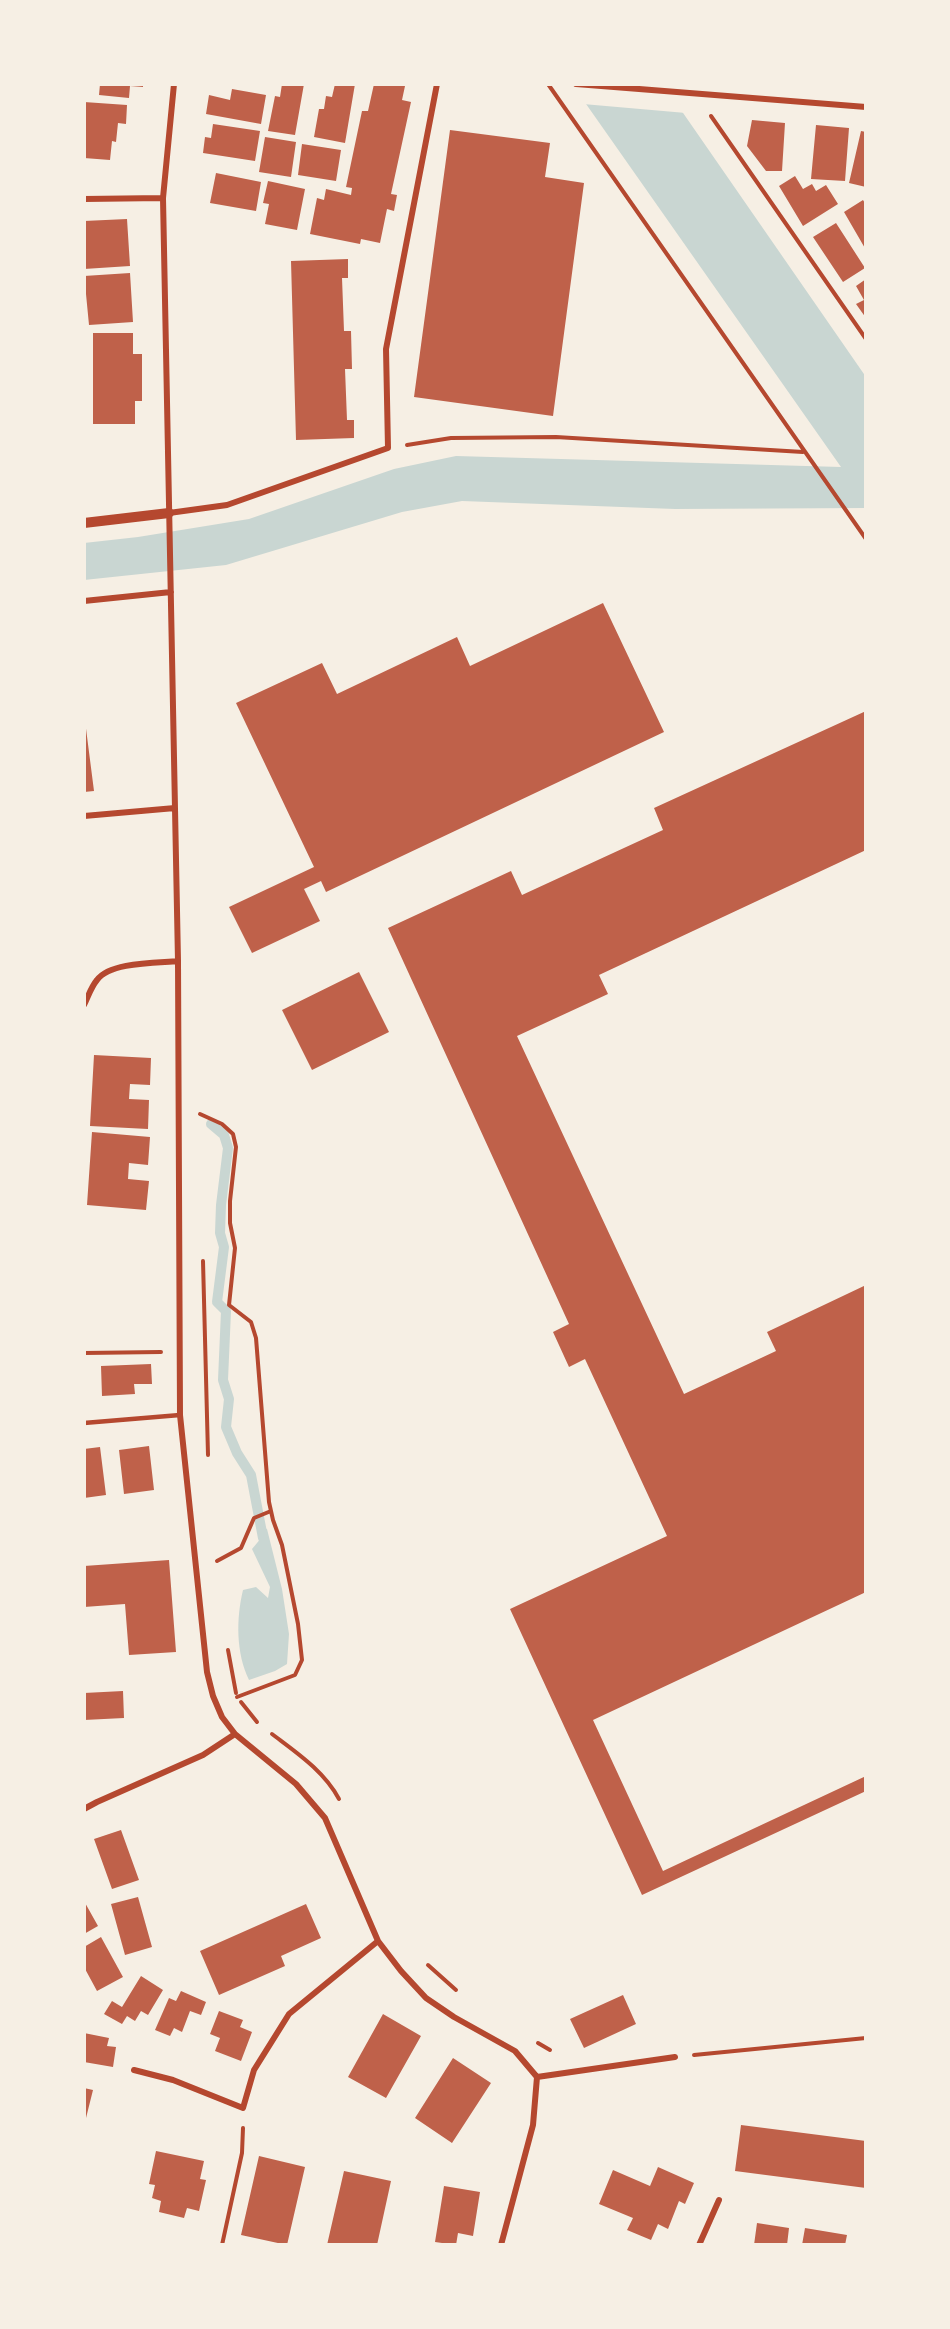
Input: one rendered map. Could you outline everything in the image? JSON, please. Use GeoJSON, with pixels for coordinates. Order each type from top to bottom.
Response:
{"type":"FeatureCollection","features":[{"type":"Feature","properties":{"kind":"street"},"geometry":{"type":"LineString","coordinates":[[174,84],[163,198],[178,961],[180,1415],[207,1672],[213,1696],[222,1717],[235,1734],[296,1784],[325,1818],[378,1941],[401,1971],[426,1998],[454,2017],[515,2051],[537,2077],[533,2125],[501,2245]]}},
{"type":"Feature","properties":{"kind":"street"},"geometry":{"type":"LineString","coordinates":[[84,523],[169,516],[227,505],[388,448],[386,349],[437,84]]}},
{"type":"Feature","properties":{"kind":"street"},"geometry":{"type":"LineString","coordinates":[[576,84],[866,106]]}},
{"type":"Feature","properties":{"kind":"street"},"geometry":{"type":"LineString","coordinates":[[84,199],[163,198]]}},
{"type":"Feature","properties":{"kind":"street"},"geometry":{"type":"LineString","coordinates":[[84,601],[171,592]]}},
{"type":"Feature","properties":{"kind":"street"},"geometry":{"type":"LineString","coordinates":[[84,816],[174,808]]}},
{"type":"Feature","properties":{"kind":"street"},"geometry":{"type":"LineString","coordinates":[[84,1005],[96,980],[105,972],[116,968],[178,961]]}},
{"type":"Feature","properties":{"kind":"street"},"geometry":{"type":"LineString","coordinates":[[84,1809],[203,1755],[235,1734]]}},
{"type":"Feature","properties":{"kind":"street"},"geometry":{"type":"LineString","coordinates":[[134,2070],[173,2080],[243,2108],[254,2070],[289,2014],[378,1941]]}},
{"type":"Feature","properties":{"kind":"street"},"geometry":{"type":"LineString","coordinates":[[537,2077],[675,2057]]}},
{"type":"Feature","properties":{"kind":"street"},"geometry":{"type":"LineString","coordinates":[[699,2245],[719,2200]]}},
{"type":"Feature","properties":{"kind":"lane"},"geometry":{"type":"LineString","coordinates":[[84,1423],[180,1415]]}},
{"type":"Feature","properties":{"kind":"path"},"geometry":{"type":"LineString","coordinates":[[548,84],[866,538]]}},
{"type":"Feature","properties":{"kind":"path"},"geometry":{"type":"LineString","coordinates":[[711,116],[866,339]]}},
{"type":"Feature","properties":{"kind":"path"},"geometry":{"type":"LineString","coordinates":[[388,448],[451,438],[556,437],[804,452]]}},
{"type":"Feature","properties":{"kind":"path"},"geometry":{"type":"LineString","coordinates":[[200,1102],[200,1126]]}},
{"type":"Feature","properties":{"kind":"path"},"geometry":{"type":"LineString","coordinates":[[200,1114],[222,1124],[233,1134],[236,1147],[230,1201],[230,1223],[235,1248],[229,1305],[251,1322],[256,1338],[270,1511],[282,1545],[292,1587],[302,1660],[295,1675],[237,1697]]}},
{"type":"Feature","properties":{"kind":"path"},"geometry":{"type":"LineString","coordinates":[[203,1257],[208,1456]]}},
{"type":"Feature","properties":{"kind":"path"},"geometry":{"type":"LineString","coordinates":[[84,1353],[180,1352]]}},
{"type":"Feature","properties":{"kind":"path"},"geometry":{"type":"LineString","coordinates":[[217,1561],[241,1548],[254,1518],[270,1511]]}},
{"type":"Feature","properties":{"kind":"path"},"geometry":{"type":"LineString","coordinates":[[217,1551],[218,1569]]}},
{"type":"Feature","properties":{"kind":"path"},"geometry":{"type":"LineString","coordinates":[[227,1640],[237,1697],[258,1723]]}},
{"type":"Feature","properties":{"kind":"path"},"geometry":{"type":"LineString","coordinates":[[266,1729],[330,1783],[343,1807]]}},
{"type":"Feature","properties":{"kind":"path"},"geometry":{"type":"LineString","coordinates":[[426,1964],[458,1991]]}},
{"type":"Feature","properties":{"kind":"path"},"geometry":{"type":"LineString","coordinates":[[675,2057],[866,2038]]}},
{"type":"Feature","properties":{"kind":"path"},"geometry":{"type":"LineString","coordinates":[[531,2039],[550,2050]]}},
{"type":"Feature","properties":{"kind":"path"},"geometry":{"type":"LineString","coordinates":[[222,2245],[243,2153]]}},
{"type":"Feature","properties":{"kind":"shaded area"},"geometry":{"type":"Polygon","coordinates":[[[572,84],[663,84],[866,377],[866,508],[675,509],[462,501],[402,512],[226,565],[84,580],[84,543],[138,537],[249,519],[394,469],[456,456],[841,467],[572,84]]]}},
{"type":"Feature","properties":{"kind":"shaded area"},"geometry":{"type":"Polygon","coordinates":[[[260,1526],[267,1529],[282,1589],[289,1634],[287,1664],[249,1680],[238,1636],[239,1612],[243,1590],[256,1587],[268,1598],[270,1587],[252,1549],[262,1537],[260,1526]]]}},
{"type":"Feature","properties":{"kind":"pier"},"geometry":{"type":"Polygon","coordinates":[[[569,84],[666,84],[686,113],[583,104],[569,84]]]}},
{"type":"Feature","properties":{"kind":"building"},"geometry":{"type":"Polygon","coordinates":[[[100,84],[143,84],[143,87],[130,86],[129,98],[99,95],[100,84]]]}},
{"type":"Feature","properties":{"kind":"building"},"geometry":{"type":"Polygon","coordinates":[[[282,84],[304,84],[295,135],[268,131],[275,96],[280,97],[282,84]]]}},
{"type":"Feature","properties":{"kind":"building"},"geometry":{"type":"Polygon","coordinates":[[[335,84],[355,84],[345,143],[314,137],[319,109],[324,109],[326,96],[332,97],[335,84]]]}},
{"type":"Feature","properties":{"kind":"building"},"geometry":{"type":"Polygon","coordinates":[[[374,84],[405,86],[402,100],[411,102],[391,194],[397,195],[394,211],[387,209],[380,243],[361,239],[360,244],[310,234],[317,198],[324,200],[326,189],[351,195],[352,188],[346,187],[362,111],[368,111],[374,84]]]}},
{"type":"Feature","properties":{"kind":"building"},"geometry":{"type":"Polygon","coordinates":[[[232,89],[266,95],[261,124],[206,114],[209,95],[230,100],[232,89]]]}},
{"type":"Feature","properties":{"kind":"building"},"geometry":{"type":"Polygon","coordinates":[[[84,102],[127,105],[126,124],[118,123],[116,142],[112,141],[110,160],[84,158],[84,102]]]}},
{"type":"Feature","properties":{"kind":"building"},"geometry":{"type":"Polygon","coordinates":[[[752,120],[785,123],[782,171],[766,171],[747,146],[752,120]]]}},
{"type":"Feature","properties":{"kind":"building"},"geometry":{"type":"Polygon","coordinates":[[[213,124],[260,131],[255,161],[203,153],[205,137],[211,138],[213,124]]]}},
{"type":"Feature","properties":{"kind":"building"},"geometry":{"type":"Polygon","coordinates":[[[816,125],[849,128],[845,181],[811,179],[816,125]]]}},
{"type":"Feature","properties":{"kind":"building"},"geometry":{"type":"Polygon","coordinates":[[[450,130],[550,143],[545,177],[584,183],[553,416],[414,397],[450,130]]]}},
{"type":"Feature","properties":{"kind":"building"},"geometry":{"type":"Polygon","coordinates":[[[861,131],[866,132],[866,187],[849,183],[861,131]]]}},
{"type":"Feature","properties":{"kind":"building"},"geometry":{"type":"Polygon","coordinates":[[[265,137],[296,142],[291,177],[259,172],[265,137]]]}},
{"type":"Feature","properties":{"kind":"building"},"geometry":{"type":"Polygon","coordinates":[[[302,144],[341,150],[336,181],[298,175],[302,144]]]}},
{"type":"Feature","properties":{"kind":"building"},"geometry":{"type":"Polygon","coordinates":[[[216,173],[261,182],[256,211],[210,203],[216,173]]]}},
{"type":"Feature","properties":{"kind":"building"},"geometry":{"type":"Polygon","coordinates":[[[795,176],[803,189],[812,184],[816,191],[826,185],[838,204],[803,226],[779,186],[795,176]]]}},
{"type":"Feature","properties":{"kind":"building"},"geometry":{"type":"Polygon","coordinates":[[[268,181],[305,189],[297,230],[265,224],[269,204],[263,203],[268,181]]]}},
{"type":"Feature","properties":{"kind":"building"},"geometry":{"type":"Polygon","coordinates":[[[863,200],[866,205],[866,250],[844,212],[863,200]]]}},
{"type":"Feature","properties":{"kind":"building"},"geometry":{"type":"Polygon","coordinates":[[[127,219],[130,266],[84,269],[84,221],[127,219]]]}},
{"type":"Feature","properties":{"kind":"building"},"geometry":{"type":"Polygon","coordinates":[[[836,223],[865,268],[843,282],[813,237],[836,223]]]}},
{"type":"Feature","properties":{"kind":"building"},"geometry":{"type":"Polygon","coordinates":[[[348,259],[348,278],[342,278],[344,331],[351,331],[352,369],[345,369],[347,420],[354,420],[354,438],[296,440],[291,261],[348,259]]]}},
{"type":"Feature","properties":{"kind":"building"},"geometry":{"type":"Polygon","coordinates":[[[130,273],[133,322],[89,325],[86,294],[84,294],[84,276],[130,273]]]}},
{"type":"Feature","properties":{"kind":"building"},"geometry":{"type":"Polygon","coordinates":[[[866,279],[866,318],[856,304],[864,300],[856,286],[866,279]]]}},
{"type":"Feature","properties":{"kind":"building"},"geometry":{"type":"Polygon","coordinates":[[[93,333],[133,333],[133,354],[142,354],[142,401],[135,401],[135,424],[93,424],[93,333]]]}},
{"type":"Feature","properties":{"kind":"building"},"geometry":{"type":"Polygon","coordinates":[[[603,603],[664,732],[326,892],[321,881],[304,889],[320,921],[252,953],[229,907],[314,867],[236,703],[322,663],[337,694],[457,637],[470,666],[603,603]]]}},
{"type":"Feature","properties":{"kind":"building"},"geometry":{"type":"Polygon","coordinates":[[[866,711],[866,850],[599,975],[608,994],[517,1036],[684,1394],[776,1351],[767,1332],[866,1285],[866,1592],[593,1720],[663,1871],[866,1776],[866,1791],[642,1895],[510,1609],[667,1536],[585,1359],[569,1367],[553,1332],[569,1324],[388,928],[511,871],[522,895],[663,830],[654,808],[866,711]]]}},
{"type":"Feature","properties":{"kind":"building"},"geometry":{"type":"Polygon","coordinates":[[[84,713],[94,791],[84,792],[84,713]]]}},
{"type":"Feature","properties":{"kind":"building"},"geometry":{"type":"Polygon","coordinates":[[[359,972],[389,1032],[312,1070],[282,1010],[359,972]]]}},
{"type":"Feature","properties":{"kind":"building"},"geometry":{"type":"Polygon","coordinates":[[[94,1055],[151,1058],[150,1085],[130,1084],[129,1099],[149,1100],[148,1129],[90,1126],[94,1055]]]}},
{"type":"Feature","properties":{"kind":"building"},"geometry":{"type":"Polygon","coordinates":[[[92,1132],[150,1137],[148,1165],[129,1163],[128,1179],[149,1181],[146,1210],[87,1205],[92,1132]]]}},
{"type":"Feature","properties":{"kind":"building"},"geometry":{"type":"Polygon","coordinates":[[[151,1364],[152,1384],[134,1384],[135,1394],[102,1396],[101,1366],[151,1364]]]}},
{"type":"Feature","properties":{"kind":"building"},"geometry":{"type":"Polygon","coordinates":[[[149,1446],[154,1490],[124,1494],[119,1450],[149,1446]]]}},
{"type":"Feature","properties":{"kind":"building"},"geometry":{"type":"Polygon","coordinates":[[[100,1447],[106,1495],[84,1498],[84,1449],[100,1447]]]}},
{"type":"Feature","properties":{"kind":"building"},"geometry":{"type":"Polygon","coordinates":[[[169,1560],[176,1652],[129,1655],[125,1604],[84,1607],[84,1566],[169,1560]]]}},
{"type":"Feature","properties":{"kind":"building"},"geometry":{"type":"Polygon","coordinates":[[[123,1691],[124,1718],[84,1720],[84,1693],[123,1691]]]}},
{"type":"Feature","properties":{"kind":"building"},"geometry":{"type":"Polygon","coordinates":[[[121,1830],[139,1880],[112,1889],[94,1839],[121,1830]]]}},
{"type":"Feature","properties":{"kind":"building"},"geometry":{"type":"Polygon","coordinates":[[[138,1897],[152,1947],[125,1955],[111,1904],[138,1897]]]}},
{"type":"Feature","properties":{"kind":"building"},"geometry":{"type":"Polygon","coordinates":[[[84,1901],[98,1926],[84,1934],[84,1901]]]}},
{"type":"Feature","properties":{"kind":"building"},"geometry":{"type":"Polygon","coordinates":[[[306,1904],[321,1938],[281,1956],[285,1966],[219,1995],[200,1951],[306,1904]]]}},
{"type":"Feature","properties":{"kind":"building"},"geometry":{"type":"Polygon","coordinates":[[[101,1937],[123,1977],[97,1991],[84,1967],[84,1947],[101,1937]]]}},
{"type":"Feature","properties":{"kind":"building"},"geometry":{"type":"Polygon","coordinates":[[[141,1976],[163,1990],[148,2015],[141,2011],[135,2021],[127,2016],[122,2024],[104,2014],[112,2001],[122,2007],[141,1976]]]}},
{"type":"Feature","properties":{"kind":"building"},"geometry":{"type":"Polygon","coordinates":[[[181,1991],[206,2002],[201,2015],[190,2011],[182,2032],[174,2028],[170,2036],[155,2030],[169,1998],[176,2001],[181,1991]]]}},
{"type":"Feature","properties":{"kind":"building"},"geometry":{"type":"Polygon","coordinates":[[[623,1995],[636,2024],[584,2048],[570,2019],[623,1995]]]}},
{"type":"Feature","properties":{"kind":"building"},"geometry":{"type":"Polygon","coordinates":[[[219,2011],[243,2020],[240,2027],[252,2032],[241,2061],[215,2051],[220,2038],[210,2034],[219,2011]]]}},
{"type":"Feature","properties":{"kind":"building"},"geometry":{"type":"Polygon","coordinates":[[[383,2014],[421,2036],[386,2098],[348,2077],[383,2014]]]}},
{"type":"Feature","properties":{"kind":"building"},"geometry":{"type":"Polygon","coordinates":[[[84,2033],[109,2038],[107,2046],[116,2047],[113,2067],[84,2062],[84,2033]]]}},
{"type":"Feature","properties":{"kind":"building"},"geometry":{"type":"Polygon","coordinates":[[[453,2058],[491,2083],[452,2143],[415,2118],[453,2058]]]}},
{"type":"Feature","properties":{"kind":"building"},"geometry":{"type":"Polygon","coordinates":[[[84,2088],[93,2090],[85,2122],[84,2122],[84,2088]]]}},
{"type":"Feature","properties":{"kind":"building"},"geometry":{"type":"Polygon","coordinates":[[[741,2125],[866,2141],[866,2188],[735,2171],[741,2125]]]}},
{"type":"Feature","properties":{"kind":"building"},"geometry":{"type":"Polygon","coordinates":[[[156,2151],[204,2161],[200,2179],[206,2180],[199,2211],[187,2208],[184,2218],[159,2212],[161,2201],[152,2198],[155,2185],[149,2184],[156,2151]]]}},
{"type":"Feature","properties":{"kind":"building"},"geometry":{"type":"Polygon","coordinates":[[[259,2156],[305,2167],[287,2245],[241,2235],[259,2156]]]}},
{"type":"Feature","properties":{"kind":"building"},"geometry":{"type":"Polygon","coordinates":[[[658,2167],[694,2183],[685,2204],[679,2201],[668,2229],[658,2224],[651,2240],[627,2230],[633,2218],[599,2204],[613,2170],[650,2186],[658,2167]]]}},
{"type":"Feature","properties":{"kind":"building"},"geometry":{"type":"Polygon","coordinates":[[[344,2171],[391,2181],[377,2245],[327,2245],[344,2171]]]}},
{"type":"Feature","properties":{"kind":"building"},"geometry":{"type":"Polygon","coordinates":[[[444,2186],[480,2192],[473,2236],[458,2233],[456,2245],[435,2242],[444,2186]]]}},
{"type":"Feature","properties":{"kind":"building"},"geometry":{"type":"Polygon","coordinates":[[[757,2223],[789,2228],[787,2245],[754,2245],[757,2223]]]}},
{"type":"Feature","properties":{"kind":"building"},"geometry":{"type":"Polygon","coordinates":[[[805,2228],[847,2235],[845,2245],[802,2245],[805,2228]]]}},
{"type":"Feature","properties":{"kind":"waterway"},"geometry":{"type":"LineString","coordinates":[[211,1124],[224,1135],[228,1148],[221,1205],[220,1233],[224,1247],[217,1302],[226,1311],[223,1380],[229,1399],[226,1427],[237,1453],[251,1475],[263,1538]]}}]}
